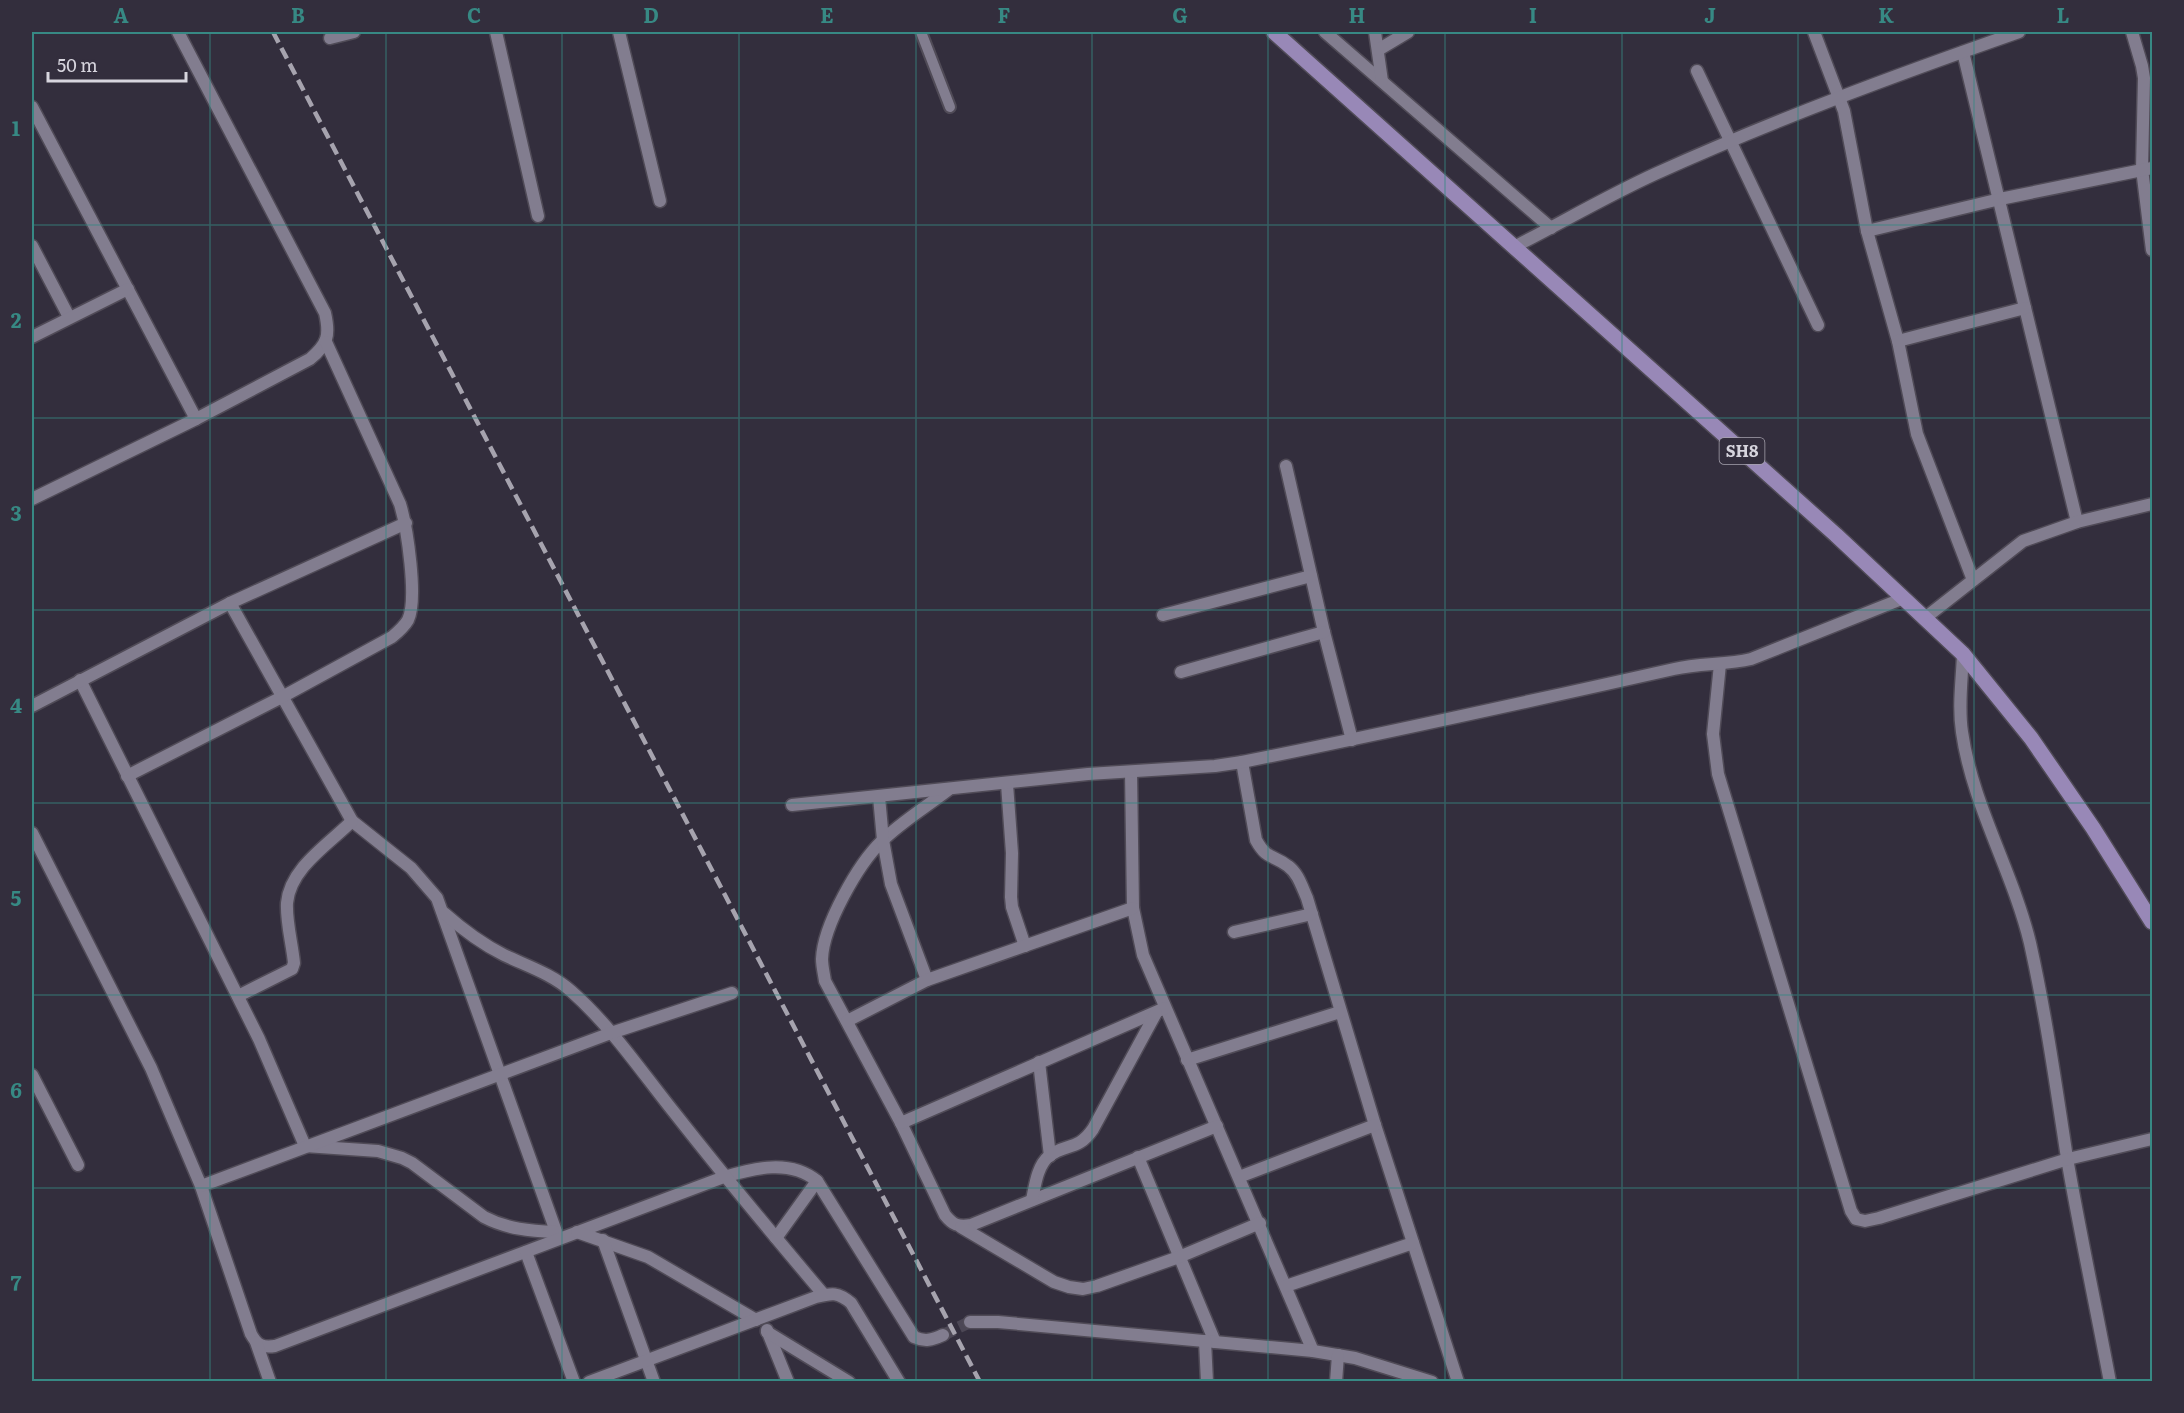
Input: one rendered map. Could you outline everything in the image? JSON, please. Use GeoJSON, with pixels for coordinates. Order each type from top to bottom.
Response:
{"type":"FeatureCollection","features":[{"type":"Feature","properties":{"kind":"main road","name":"SH8"},"geometry":{"type":"LineString","coordinates":[[1274,32],[1904,598],[1963,654],[2031,738],[2093,828],[2152,922]]}},
{"type":"Feature","properties":{"kind":"street"},"geometry":{"type":"LineString","coordinates":[[32,499],[196,419],[310,358],[326,342],[328,329],[325,314],[178,32]]}},
{"type":"Feature","properties":{"kind":"street"},"geometry":{"type":"LineString","coordinates":[[330,38],[354,32]]}},
{"type":"Feature","properties":{"kind":"street"},"geometry":{"type":"LineString","coordinates":[[496,32],[538,216]]}},
{"type":"Feature","properties":{"kind":"street"},"geometry":{"type":"LineString","coordinates":[[619,32],[660,201]]}},
{"type":"Feature","properties":{"kind":"street"},"geometry":{"type":"LineString","coordinates":[[1325,32],[1551,228]]}},
{"type":"Feature","properties":{"kind":"street"},"geometry":{"type":"LineString","coordinates":[[1375,32],[1382,81]]}},
{"type":"Feature","properties":{"kind":"street"},"geometry":{"type":"LineString","coordinates":[[1378,50],[1408,32]]}},
{"type":"Feature","properties":{"kind":"street"},"geometry":{"type":"LineString","coordinates":[[1814,32],[1849,130],[1867,231],[1898,341],[1917,434],[1973,580]]}},
{"type":"Feature","properties":{"kind":"street"},"geometry":{"type":"LineString","coordinates":[[1514,247],[1653,176],[1730,142],[1839,97],[2019,32]]}},
{"type":"Feature","properties":{"kind":"street"},"geometry":{"type":"LineString","coordinates":[[2132,32],[2144,78],[2152,250]]}},
{"type":"Feature","properties":{"kind":"street"},"geometry":{"type":"LineString","coordinates":[[1963,51],[2077,522]]}},
{"type":"Feature","properties":{"kind":"street"},"geometry":{"type":"LineString","coordinates":[[1697,71],[1818,325]]}},
{"type":"Feature","properties":{"kind":"street"},"geometry":{"type":"LineString","coordinates":[[32,107],[196,419]]}},
{"type":"Feature","properties":{"kind":"street"},"geometry":{"type":"LineString","coordinates":[[1867,231],[2000,199],[2147,168]]}},
{"type":"Feature","properties":{"kind":"street"},"geometry":{"type":"LineString","coordinates":[[32,246],[69,317]]}},
{"type":"Feature","properties":{"kind":"street"},"geometry":{"type":"LineString","coordinates":[[32,337],[128,289]]}},
{"type":"Feature","properties":{"kind":"street"},"geometry":{"type":"LineString","coordinates":[[1898,341],[2025,308]]}},
{"type":"Feature","properties":{"kind":"street"},"geometry":{"type":"LineString","coordinates":[[127,776],[282,697],[392,637],[409,618],[412,602],[406,523],[400,504],[326,342]]}},
{"type":"Feature","properties":{"kind":"street"},"geometry":{"type":"LineString","coordinates":[[1286,466],[1324,632],[1352,740]]}},
{"type":"Feature","properties":{"kind":"street"},"geometry":{"type":"LineString","coordinates":[[1925,618],[2023,541],[2077,522],[2152,504]]}},
{"type":"Feature","properties":{"kind":"street"},"geometry":{"type":"LineString","coordinates":[[32,706],[230,603],[406,523]]}},
{"type":"Feature","properties":{"kind":"street"},"geometry":{"type":"LineString","coordinates":[[1163,615],[1311,576]]}},
{"type":"Feature","properties":{"kind":"street"},"geometry":{"type":"LineString","coordinates":[[792,805],[1088,774],[1215,766],[1242,762],[1452,720],[1686,666],[1751,659],[1904,598]]}},
{"type":"Feature","properties":{"kind":"street"},"geometry":{"type":"LineString","coordinates":[[230,603],[352,822],[411,868],[437,898],[557,1235]]}},
{"type":"Feature","properties":{"kind":"street"},"geometry":{"type":"LineString","coordinates":[[1181,672],[1324,632]]}},
{"type":"Feature","properties":{"kind":"street"},"geometry":{"type":"LineString","coordinates":[[1963,654],[1960,717],[1964,749],[2027,933],[2044,1011],[2068,1159],[2110,1382]]}},
{"type":"Feature","properties":{"kind":"street"},"geometry":{"type":"LineString","coordinates":[[1720,664],[1713,734],[1718,774],[1851,1211],[1856,1219],[1865,1221],[1879,1218],[2068,1159],[2152,1139]]}},
{"type":"Feature","properties":{"kind":"street"},"geometry":{"type":"LineString","coordinates":[[80,680],[259,1039],[305,1146]]}},
{"type":"Feature","properties":{"kind":"street"},"geometry":{"type":"LineString","coordinates":[[1242,762],[1256,840],[1262,851],[1287,864],[1295,872],[1307,898],[1375,1125],[1458,1382]]}},
{"type":"Feature","properties":{"kind":"street"},"geometry":{"type":"LineString","coordinates":[[1131,772],[1133,908],[1143,955],[1160,1011],[1187,1060],[1217,1126],[1313,1351]]}},
{"type":"Feature","properties":{"kind":"street"},"geometry":{"type":"LineString","coordinates":[[1007,784],[1012,853],[1012,907],[1025,946]]}},
{"type":"Feature","properties":{"kind":"street"},"geometry":{"type":"LineString","coordinates":[[949,789],[883,840],[856,874],[831,925],[824,943],[822,959],[825,981],[901,1123],[945,1215],[952,1224],[961,1227],[1054,1282],[1069,1287],[1083,1288],[1097,1286],[1179,1257],[1260,1224]]}},
{"type":"Feature","properties":{"kind":"street"},"geometry":{"type":"LineString","coordinates":[[879,797],[883,840],[891,884],[927,980]]}},
{"type":"Feature","properties":{"kind":"street"},"geometry":{"type":"LineString","coordinates":[[238,996],[292,969],[294,963],[288,916],[289,891],[301,870],[352,822]]}},
{"type":"Feature","properties":{"kind":"street"},"geometry":{"type":"LineString","coordinates":[[32,833],[151,1068],[201,1186],[251,1334],[270,1382]]}},
{"type":"Feature","properties":{"kind":"street"},"geometry":{"type":"LineString","coordinates":[[847,1021],[927,980],[1133,908]]}},
{"type":"Feature","properties":{"kind":"street"},"geometry":{"type":"LineString","coordinates":[[444,913],[488,946],[542,972],[570,990],[611,1033],[724,1177],[824,1295]]}},
{"type":"Feature","properties":{"kind":"street"},"geometry":{"type":"LineString","coordinates":[[1234,932],[1312,914]]}},
{"type":"Feature","properties":{"kind":"street"},"geometry":{"type":"LineString","coordinates":[[201,1186],[611,1033],[732,993]]}},
{"type":"Feature","properties":{"kind":"street"},"geometry":{"type":"LineString","coordinates":[[901,1123],[1160,1011]]}},
{"type":"Feature","properties":{"kind":"street"},"geometry":{"type":"LineString","coordinates":[[1032,1200],[1038,1175],[1050,1156],[1079,1144],[1089,1136],[1160,1011]]}},
{"type":"Feature","properties":{"kind":"street"},"geometry":{"type":"LineString","coordinates":[[1187,1060],[1340,1012]]}},
{"type":"Feature","properties":{"kind":"street"},"geometry":{"type":"LineString","coordinates":[[1039,1062],[1050,1156]]}},
{"type":"Feature","properties":{"kind":"street"},"geometry":{"type":"LineString","coordinates":[[32,1076],[78,1166]]}},
{"type":"Feature","properties":{"kind":"street"},"geometry":{"type":"LineString","coordinates":[[1239,1177],[1375,1125]]}},
{"type":"Feature","properties":{"kind":"street"},"geometry":{"type":"LineString","coordinates":[[961,1227],[1217,1126]]}},
{"type":"Feature","properties":{"kind":"street"},"geometry":{"type":"LineString","coordinates":[[305,1146],[393,1154],[412,1163],[496,1224],[557,1235],[578,1232],[724,1177],[752,1169],[773,1167],[807,1173],[817,1181],[914,1337],[922,1341],[933,1340],[943,1335]]}},
{"type":"Feature","properties":{"kind":"street"},"geometry":{"type":"LineString","coordinates":[[1138,1157],[1179,1257],[1210,1342],[1207,1382]]}},
{"type":"Feature","properties":{"kind":"street"},"geometry":{"type":"LineString","coordinates":[[776,1238],[817,1181]]}},
{"type":"Feature","properties":{"kind":"street"},"geometry":{"type":"LineString","coordinates":[[578,1232],[654,1260],[759,1319],[767,1332],[788,1382]]}},
{"type":"Feature","properties":{"kind":"street"},"geometry":{"type":"LineString","coordinates":[[256,1342],[264,1348],[275,1346],[526,1252],[557,1235]]}},
{"type":"Feature","properties":{"kind":"street"},"geometry":{"type":"LineString","coordinates":[[603,1240],[654,1382]]}},
{"type":"Feature","properties":{"kind":"street"},"geometry":{"type":"LineString","coordinates":[[1286,1286],[1413,1243]]}},
{"type":"Feature","properties":{"kind":"street"},"geometry":{"type":"LineString","coordinates":[[526,1252],[574,1382]]}},
{"type":"Feature","properties":{"kind":"street"},"geometry":{"type":"LineString","coordinates":[[589,1382],[824,1295],[842,1296],[851,1303],[899,1382]]}},
{"type":"Feature","properties":{"kind":"street"},"geometry":{"type":"LineString","coordinates":[[970,1322],[998,1322],[1313,1351],[1338,1355],[1432,1382]]}},
{"type":"Feature","properties":{"kind":"street"},"geometry":{"type":"LineString","coordinates":[[767,1332],[849,1382]]}},
{"type":"Feature","properties":{"kind":"street"},"geometry":{"type":"LineString","coordinates":[[1336,1382],[1338,1355]]}},
{"type":"Feature","properties":{"kind":"lane"},"geometry":{"type":"LineString","coordinates":[[921,32],[950,107]]}},
{"type":"Feature","properties":{"kind":"tunnel"},"geometry":{"type":"LineString","coordinates":[[943,1335],[970,1322]]}},
{"type":"Feature","properties":{"kind":"railway"},"geometry":{"type":"LineString","coordinates":[[273,32],[980,1382]]}}]}
